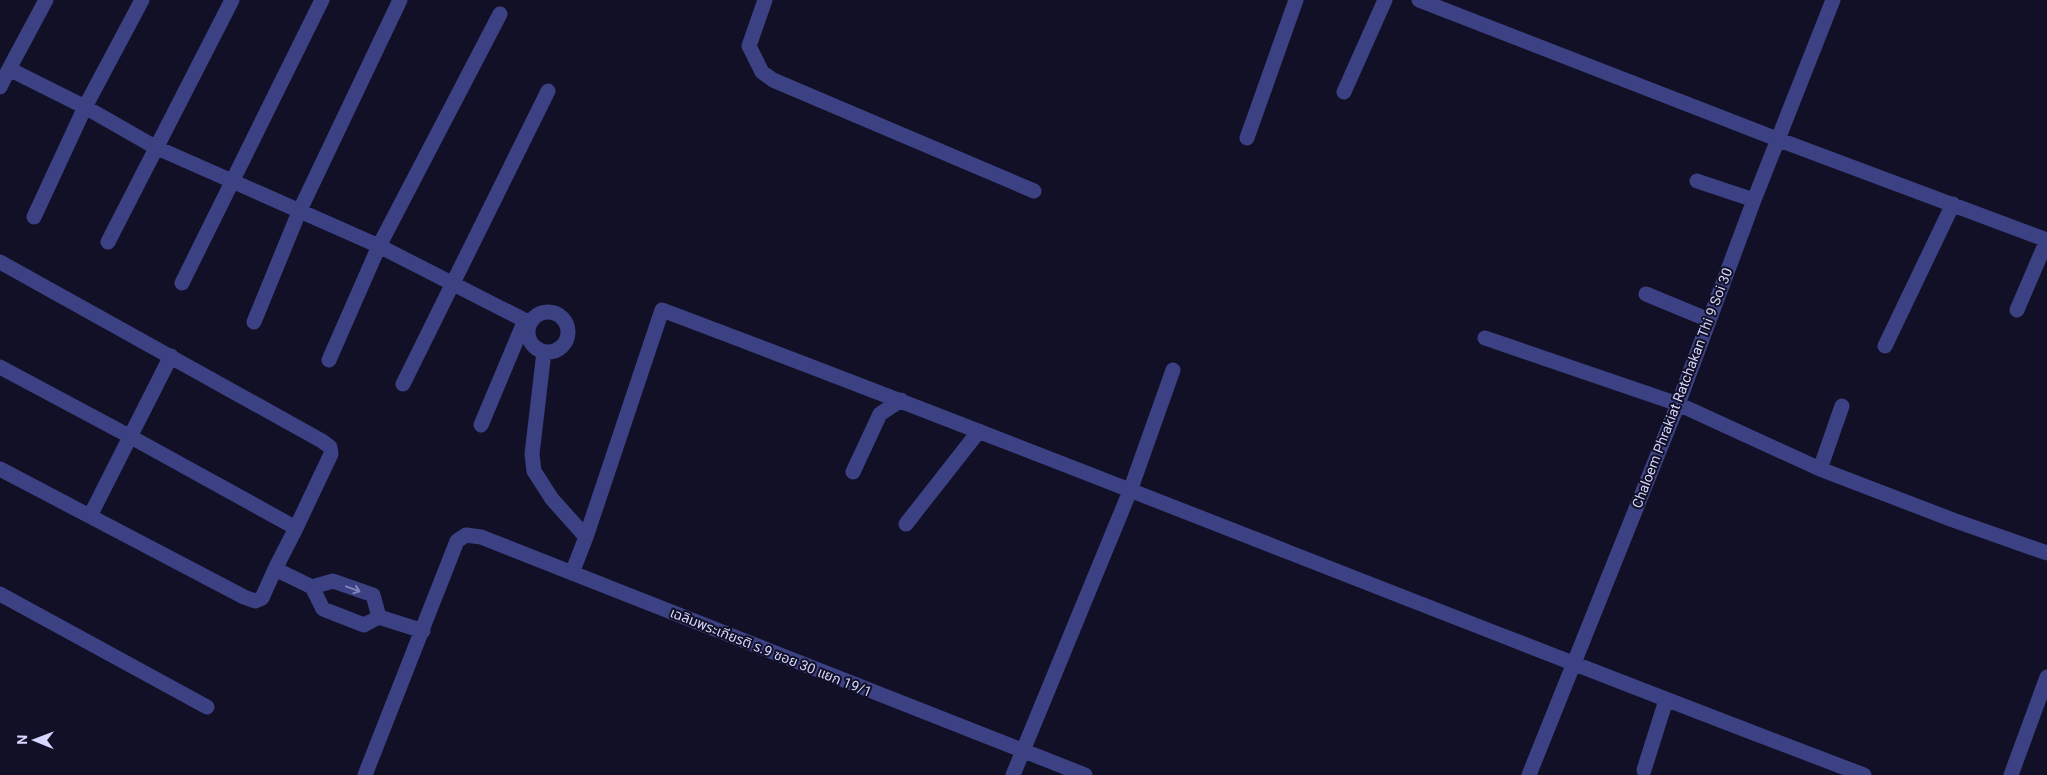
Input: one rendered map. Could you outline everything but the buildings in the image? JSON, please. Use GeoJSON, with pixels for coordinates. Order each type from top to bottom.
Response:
{"type":"FeatureCollection","features":[{"type":"Feature","properties":{"kind":"street"},"geometry":{"type":"LineString","coordinates":[[0,87],[46,0]]}},
{"type":"Feature","properties":{"kind":"street"},"geometry":{"type":"LineString","coordinates":[[34,217],[85,107],[142,0]]}},
{"type":"Feature","properties":{"kind":"street"},"geometry":{"type":"LineString","coordinates":[[108,242],[232,0]]}},
{"type":"Feature","properties":{"kind":"street"},"geometry":{"type":"LineString","coordinates":[[182,283],[322,0]]}},
{"type":"Feature","properties":{"kind":"street"},"geometry":{"type":"LineString","coordinates":[[254,322],[299,212],[400,0]]}},
{"type":"Feature","properties":{"kind":"street"},"geometry":{"type":"LineString","coordinates":[[765,0],[749,46],[755,62],[768,76],[1034,190]]}},
{"type":"Feature","properties":{"kind":"street"},"geometry":{"type":"LineString","coordinates":[[1247,138],[1296,0]]}},
{"type":"Feature","properties":{"kind":"street"},"geometry":{"type":"LineString","coordinates":[[1344,92],[1385,0]]}},
{"type":"Feature","properties":{"kind":"street"},"geometry":{"type":"LineString","coordinates":[[1419,0],[1777,139],[2047,240],[2017,310]]}},
{"type":"Feature","properties":{"kind":"street","name":"Chaloem Phrakiat Ratchakan Thi 9 Soi 30"},"geometry":{"type":"LineString","coordinates":[[1529,775],[1678,404],[1777,139],[1832,0]]}},
{"type":"Feature","properties":{"kind":"street"},"geometry":{"type":"LineString","coordinates":[[329,360],[379,246],[500,14]]}},
{"type":"Feature","properties":{"kind":"street"},"geometry":{"type":"LineString","coordinates":[[9,69],[85,107],[155,147],[379,246],[528,321]]}},
{"type":"Feature","properties":{"kind":"street"},"geometry":{"type":"LineString","coordinates":[[403,384],[454,285],[548,92]]}},
{"type":"Feature","properties":{"kind":"street"},"geometry":{"type":"LineString","coordinates":[[1697,180],[1754,200]]}},
{"type":"Feature","properties":{"kind":"street"},"geometry":{"type":"LineString","coordinates":[[1885,346],[1953,204]]}},
{"type":"Feature","properties":{"kind":"street"},"geometry":{"type":"LineString","coordinates":[[0,262],[171,356],[330,447],[331,454],[262,598],[255,601],[0,469]]}},
{"type":"Feature","properties":{"kind":"street"},"geometry":{"type":"LineString","coordinates":[[1646,294],[1709,320]]}},
{"type":"Feature","properties":{"kind":"street"},"geometry":{"type":"LineString","coordinates":[[572,572],[586,537],[662,310],[901,400],[1666,700],[1864,775]]}},
{"type":"Feature","properties":{"kind":"street"},"geometry":{"type":"LineString","coordinates":[[481,425],[528,321],[540,314],[554,313],[564,321],[567,327],[567,340],[563,346],[551,352],[538,350],[530,341],[528,321]]}},
{"type":"Feature","properties":{"kind":"street"},"geometry":{"type":"LineString","coordinates":[[1486,338],[1678,404],[1820,469],[2047,553]]}},
{"type":"Feature","properties":{"kind":"street"},"geometry":{"type":"LineString","coordinates":[[544,352],[532,454],[534,471],[552,500],[586,537]]}},
{"type":"Feature","properties":{"kind":"street"},"geometry":{"type":"LineString","coordinates":[[90,516],[171,356]]}},
{"type":"Feature","properties":{"kind":"street"},"geometry":{"type":"LineString","coordinates":[[0,368],[131,437],[296,528]]}},
{"type":"Feature","properties":{"kind":"street"},"geometry":{"type":"LineString","coordinates":[[1013,775],[1130,491],[1173,370]]}},
{"type":"Feature","properties":{"kind":"street"},"geometry":{"type":"LineString","coordinates":[[853,472],[880,414],[901,400]]}},
{"type":"Feature","properties":{"kind":"street"},"geometry":{"type":"LineString","coordinates":[[1820,469],[1842,406]]}},
{"type":"Feature","properties":{"kind":"street"},"geometry":{"type":"LineString","coordinates":[[906,524],[978,431]]}},
{"type":"Feature","properties":{"kind":"street","name":"เฉลิมพระเกียรติ ร.9 ซอย 30 แยก 19/1"},"geometry":{"type":"LineString","coordinates":[[423,631],[457,541],[466,535],[481,537],[1085,775]]}},
{"type":"Feature","properties":{"kind":"street"},"geometry":{"type":"LineString","coordinates":[[275,569],[312,587],[323,609],[364,625],[378,617],[423,631],[365,775]]}},
{"type":"Feature","properties":{"kind":"street"},"geometry":{"type":"LineString","coordinates":[[312,587],[333,581],[372,596],[378,617]]}},
{"type":"Feature","properties":{"kind":"street"},"geometry":{"type":"LineString","coordinates":[[0,594],[208,707]]}},
{"type":"Feature","properties":{"kind":"street"},"geometry":{"type":"LineString","coordinates":[[2012,775],[2047,677]]}},
{"type":"Feature","properties":{"kind":"street"},"geometry":{"type":"LineString","coordinates":[[1644,770],[1666,700]]}}]}
